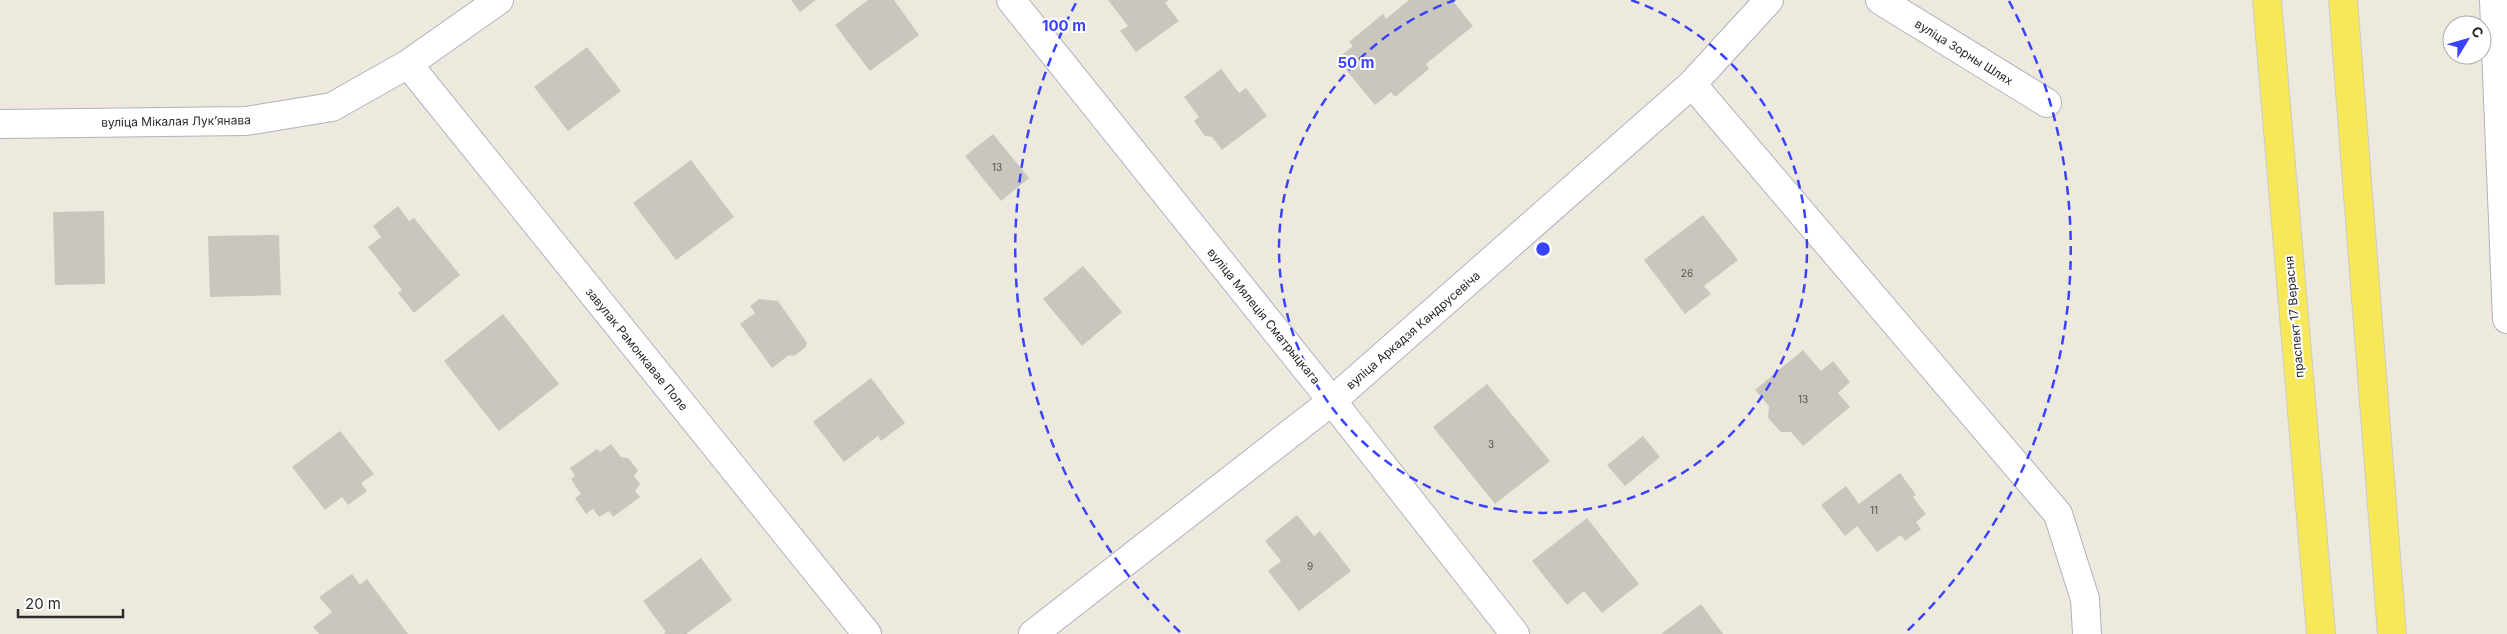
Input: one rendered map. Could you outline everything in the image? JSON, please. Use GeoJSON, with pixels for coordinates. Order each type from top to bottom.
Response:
{"type":"FeatureCollection","features":[{"type":"Feature","properties":{"kind":"main road","name":"праспект 17 Верасня"},"geometry":{"type":"LineString","coordinates":[[2267,0],[2321,634]]}},
{"type":"Feature","properties":{"kind":"main road"},"geometry":{"type":"LineString","coordinates":[[2343,0],[2392,634]]}},
{"type":"Feature","properties":{"kind":"street","name":"вуліца Мікалая Лукʼянава"},"geometry":{"type":"LineString","coordinates":[[0,124],[246,121],[332,107],[408,64],[499,0]]}},
{"type":"Feature","properties":{"kind":"street","name":"вуліца Мялеція Сматрыцкага"},"geometry":{"type":"LineString","coordinates":[[1011,0],[1332,401],[1515,634]]}},
{"type":"Feature","properties":{"kind":"street","name":"вуліца Аркадзя Кандрусевіча"},"geometry":{"type":"LineString","coordinates":[[1033,634],[1332,401],[1692,84],[1769,0]]}},
{"type":"Feature","properties":{"kind":"street","name":"вуліца Зорны Шлях"},"geometry":{"type":"LineString","coordinates":[[1880,0],[2048,103]]}},
{"type":"Feature","properties":{"kind":"street"},"geometry":{"type":"LineString","coordinates":[[2494,0],[2507,319]]}},
{"type":"Feature","properties":{"kind":"street","name":"завулак Рамонкавае Поле"},"geometry":{"type":"LineString","coordinates":[[408,64],[866,634]]}},
{"type":"Feature","properties":{"kind":"street"},"geometry":{"type":"LineString","coordinates":[[1692,84],[2058,514],[2085,599],[2087,634]]}},
{"type":"Feature","properties":{"kind":"building"},"geometry":{"type":"Polygon","coordinates":[[[791,0],[816,0],[800,12],[791,0]]]}},
{"type":"Feature","properties":{"kind":"building"},"geometry":{"type":"Polygon","coordinates":[[[868,0],[894,0],[919,35],[870,71],[835,25],[868,0]]]}},
{"type":"Feature","properties":{"kind":"building"},"geometry":{"type":"Polygon","coordinates":[[[1108,0],[1169,0],[1165,3],[1179,21],[1136,52],[1120,31],[1128,26],[1108,0]]]}},
{"type":"Feature","properties":{"kind":"building"},"geometry":{"type":"Polygon","coordinates":[[[1409,0],[1452,0],[1473,26],[1426,64],[1429,69],[1395,97],[1391,92],[1375,105],[1337,59],[1353,46],[1349,42],[1383,14],[1386,19],[1409,0]]]}},
{"type":"Feature","properties":{"kind":"building"},"geometry":{"type":"Polygon","coordinates":[[[587,47],[621,91],[568,131],[534,87],[587,47]]]}},
{"type":"Feature","properties":{"kind":"building"},"geometry":{"type":"Polygon","coordinates":[[[1221,69],[1239,93],[1246,88],[1267,116],[1222,150],[1212,137],[1205,136],[1194,121],[1199,117],[1184,97],[1221,69]]]}},
{"type":"Feature","properties":{"kind":"building"},"geometry":{"type":"Polygon","coordinates":[[[993,134],[1029,178],[1001,201],[965,156],[993,134]]]}},
{"type":"Feature","properties":{"kind":"building"},"geometry":{"type":"Polygon","coordinates":[[[691,160],[734,217],[676,260],[633,203],[691,160]]]}},
{"type":"Feature","properties":{"kind":"building"},"geometry":{"type":"Polygon","coordinates":[[[398,206],[409,221],[414,218],[460,275],[414,313],[398,293],[402,290],[368,247],[381,237],[373,226],[398,206]]]}},
{"type":"Feature","properties":{"kind":"building"},"geometry":{"type":"Polygon","coordinates":[[[104,211],[105,284],[55,285],[53,212],[104,211]]]}},
{"type":"Feature","properties":{"kind":"building"},"geometry":{"type":"Polygon","coordinates":[[[1703,215],[1738,260],[1704,286],[1711,294],[1685,314],[1644,260],[1703,215]]]}},
{"type":"Feature","properties":{"kind":"building"},"geometry":{"type":"Polygon","coordinates":[[[279,235],[281,295],[210,297],[208,236],[279,235]]]}},
{"type":"Feature","properties":{"kind":"building"},"geometry":{"type":"Polygon","coordinates":[[[1083,266],[1122,312],[1082,346],[1043,299],[1083,266]]]}},
{"type":"Feature","properties":{"kind":"building"},"geometry":{"type":"Polygon","coordinates":[[[759,299],[778,301],[807,343],[805,348],[794,356],[789,355],[772,368],[740,324],[755,313],[750,306],[759,299]]]}},
{"type":"Feature","properties":{"kind":"building"},"geometry":{"type":"Polygon","coordinates":[[[503,314],[559,384],[499,431],[444,361],[503,314]]]}},
{"type":"Feature","properties":{"kind":"building"},"geometry":{"type":"Polygon","coordinates":[[[1803,350],[1821,371],[1833,361],[1850,382],[1838,393],[1850,407],[1803,446],[1791,432],[1781,432],[1768,418],[1769,406],[1755,390],[1803,350]]]}},
{"type":"Feature","properties":{"kind":"building"},"geometry":{"type":"Polygon","coordinates":[[[871,378],[905,423],[881,441],[878,436],[844,462],[813,422],[871,378]]]}},
{"type":"Feature","properties":{"kind":"building"},"geometry":{"type":"Polygon","coordinates":[[[1487,384],[1550,461],[1495,504],[1433,427],[1487,384]]]}},
{"type":"Feature","properties":{"kind":"building"},"geometry":{"type":"Polygon","coordinates":[[[340,431],[374,474],[361,483],[367,491],[348,505],[342,497],[325,510],[292,467],[340,431]]]}},
{"type":"Feature","properties":{"kind":"building"},"geometry":{"type":"Polygon","coordinates":[[[1643,436],[1660,457],[1625,486],[1607,465],[1643,436]]]}},
{"type":"Feature","properties":{"kind":"building"},"geometry":{"type":"Polygon","coordinates":[[[611,444],[621,457],[628,458],[638,470],[634,476],[640,484],[635,491],[640,497],[613,517],[609,511],[599,517],[593,509],[586,514],[575,498],[581,494],[571,479],[575,476],[570,468],[597,449],[600,452],[611,444]]]}},
{"type":"Feature","properties":{"kind":"building"},"geometry":{"type":"Polygon","coordinates":[[[1900,473],[1916,495],[1913,497],[1926,514],[1916,522],[1921,529],[1905,541],[1901,535],[1877,552],[1857,526],[1845,536],[1821,505],[1846,486],[1859,504],[1900,473]]]}},
{"type":"Feature","properties":{"kind":"building"},"geometry":{"type":"Polygon","coordinates":[[[1297,515],[1314,536],[1320,531],[1351,571],[1299,611],[1268,571],[1281,561],[1265,541],[1297,515]]]}},
{"type":"Feature","properties":{"kind":"building"},"geometry":{"type":"Polygon","coordinates":[[[1587,518],[1639,584],[1602,613],[1584,591],[1567,605],[1532,561],[1587,518]]]}},
{"type":"Feature","properties":{"kind":"building"},"geometry":{"type":"Polygon","coordinates":[[[701,558],[732,600],[686,634],[664,634],[666,632],[643,601],[701,558]]]}},
{"type":"Feature","properties":{"kind":"building"},"geometry":{"type":"Polygon","coordinates":[[[352,574],[360,585],[367,579],[408,634],[319,634],[313,627],[332,612],[319,597],[352,574]]]}},
{"type":"Feature","properties":{"kind":"building"},"geometry":{"type":"Polygon","coordinates":[[[1701,604],[1723,634],[1661,634],[1701,604]]]}}]}
